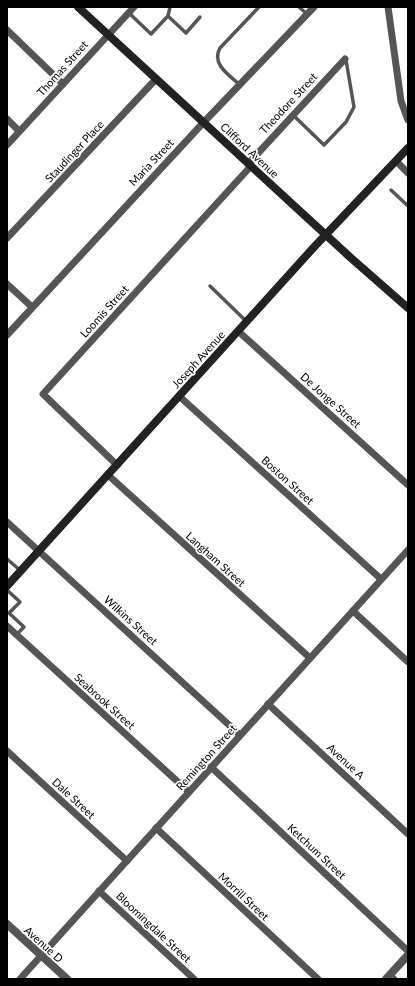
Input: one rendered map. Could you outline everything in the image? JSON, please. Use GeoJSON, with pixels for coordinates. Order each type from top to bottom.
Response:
{"type":"FeatureCollection","features":[{"type":"Feature","properties":{"kind":"main road","name":"Clifford Avenue"},"geometry":{"type":"LineString","coordinates":[[78,7],[325,235],[408,308]]}},
{"type":"Feature","properties":{"kind":"main road","name":"Joseph Avenue"},"geometry":{"type":"LineString","coordinates":[[8,584],[325,235],[408,148]]}},
{"type":"Feature","properties":{"kind":"street","name":"Thomas Street"},"geometry":{"type":"LineString","coordinates":[[7,145],[134,7]]}},
{"type":"Feature","properties":{"kind":"street","name":"Maria Street"},"geometry":{"type":"LineString","coordinates":[[7,335],[203,123],[314,7]]}},
{"type":"Feature","properties":{"kind":"street"},"geometry":{"type":"LineString","coordinates":[[388,7],[401,101],[408,120]]}},
{"type":"Feature","properties":{"kind":"street"},"geometry":{"type":"LineString","coordinates":[[7,30],[63,84]]}},
{"type":"Feature","properties":{"kind":"street","name":"Theodore Street"},"geometry":{"type":"LineString","coordinates":[[249,165],[292,115],[345,59]]}},
{"type":"Feature","properties":{"kind":"street","name":"Staudinger Place"},"geometry":{"type":"LineString","coordinates":[[7,238],[156,79]]}},
{"type":"Feature","properties":{"kind":"street"},"geometry":{"type":"LineString","coordinates":[[7,119],[19,131]]}},
{"type":"Feature","properties":{"kind":"street"},"geometry":{"type":"LineString","coordinates":[[396,161],[408,173]]}},
{"type":"Feature","properties":{"kind":"street","name":"Loomis Street"},"geometry":{"type":"LineString","coordinates":[[117,465],[43,394],[249,165]]}},
{"type":"Feature","properties":{"kind":"street"},"geometry":{"type":"LineString","coordinates":[[7,284],[32,307]]}},
{"type":"Feature","properties":{"kind":"street","name":"De Jonge Street"},"geometry":{"type":"LineString","coordinates":[[238,331],[408,485]]}},
{"type":"Feature","properties":{"kind":"street","name":"Boston Street"},"geometry":{"type":"LineString","coordinates":[[179,396],[381,579]]}},
{"type":"Feature","properties":{"kind":"street","name":"Langham Street"},"geometry":{"type":"LineString","coordinates":[[108,475],[310,658]]}},
{"type":"Feature","properties":{"kind":"street","name":"Wilkins Street"},"geometry":{"type":"LineString","coordinates":[[7,522],[240,735]]}},
{"type":"Feature","properties":{"kind":"street","name":"Remington Street"},"geometry":{"type":"LineString","coordinates":[[20,979],[381,579],[407,553]]}},
{"type":"Feature","properties":{"kind":"street"},"geometry":{"type":"LineString","coordinates":[[352,611],[408,662]]}},
{"type":"Feature","properties":{"kind":"street","name":"Seabrook Street"},"geometry":{"type":"LineString","coordinates":[[7,626],[189,792]]}},
{"type":"Feature","properties":{"kind":"street","name":"Avenue A"},"geometry":{"type":"LineString","coordinates":[[268,704],[408,834]]}},
{"type":"Feature","properties":{"kind":"street","name":"Dale Street"},"geometry":{"type":"LineString","coordinates":[[7,751],[127,861]]}},
{"type":"Feature","properties":{"kind":"street","name":"Ketchum Street"},"geometry":{"type":"LineString","coordinates":[[211,767],[407,956]]}},
{"type":"Feature","properties":{"kind":"street","name":"Morrill Street"},"geometry":{"type":"LineString","coordinates":[[156,828],[318,979]]}},
{"type":"Feature","properties":{"kind":"street","name":"Bloomingdale Street"},"geometry":{"type":"LineString","coordinates":[[99,891],[194,979]]}},
{"type":"Feature","properties":{"kind":"street","name":"Avenue D"},"geometry":{"type":"LineString","coordinates":[[7,924],[67,979]]}},
{"type":"Feature","properties":{"kind":"street"},"geometry":{"type":"LineString","coordinates":[[391,977],[407,956]]}},
{"type":"Feature","properties":{"kind":"lane"},"geometry":{"type":"LineString","coordinates":[[128,13],[151,34],[168,16],[170,7]]}},
{"type":"Feature","properties":{"kind":"lane"},"geometry":{"type":"LineString","coordinates":[[240,86],[221,68],[218,63],[217,53],[259,7]]}},
{"type":"Feature","properties":{"kind":"lane"},"geometry":{"type":"LineString","coordinates":[[299,7],[307,14]]}},
{"type":"Feature","properties":{"kind":"lane"},"geometry":{"type":"LineString","coordinates":[[168,16],[186,33],[200,18]]}},
{"type":"Feature","properties":{"kind":"lane"},"geometry":{"type":"LineString","coordinates":[[292,115],[324,146],[346,122],[354,107],[350,74],[345,59]]}},
{"type":"Feature","properties":{"kind":"lane"},"geometry":{"type":"LineString","coordinates":[[391,190],[408,206]]}},
{"type":"Feature","properties":{"kind":"lane"},"geometry":{"type":"LineString","coordinates":[[210,286],[247,322]]}},
{"type":"Feature","properties":{"kind":"lane"},"geometry":{"type":"LineString","coordinates":[[7,559],[21,571]]}},
{"type":"Feature","properties":{"kind":"lane"},"geometry":{"type":"LineString","coordinates":[[8,584],[20,602],[9,613],[24,627],[16,635]]}}]}
